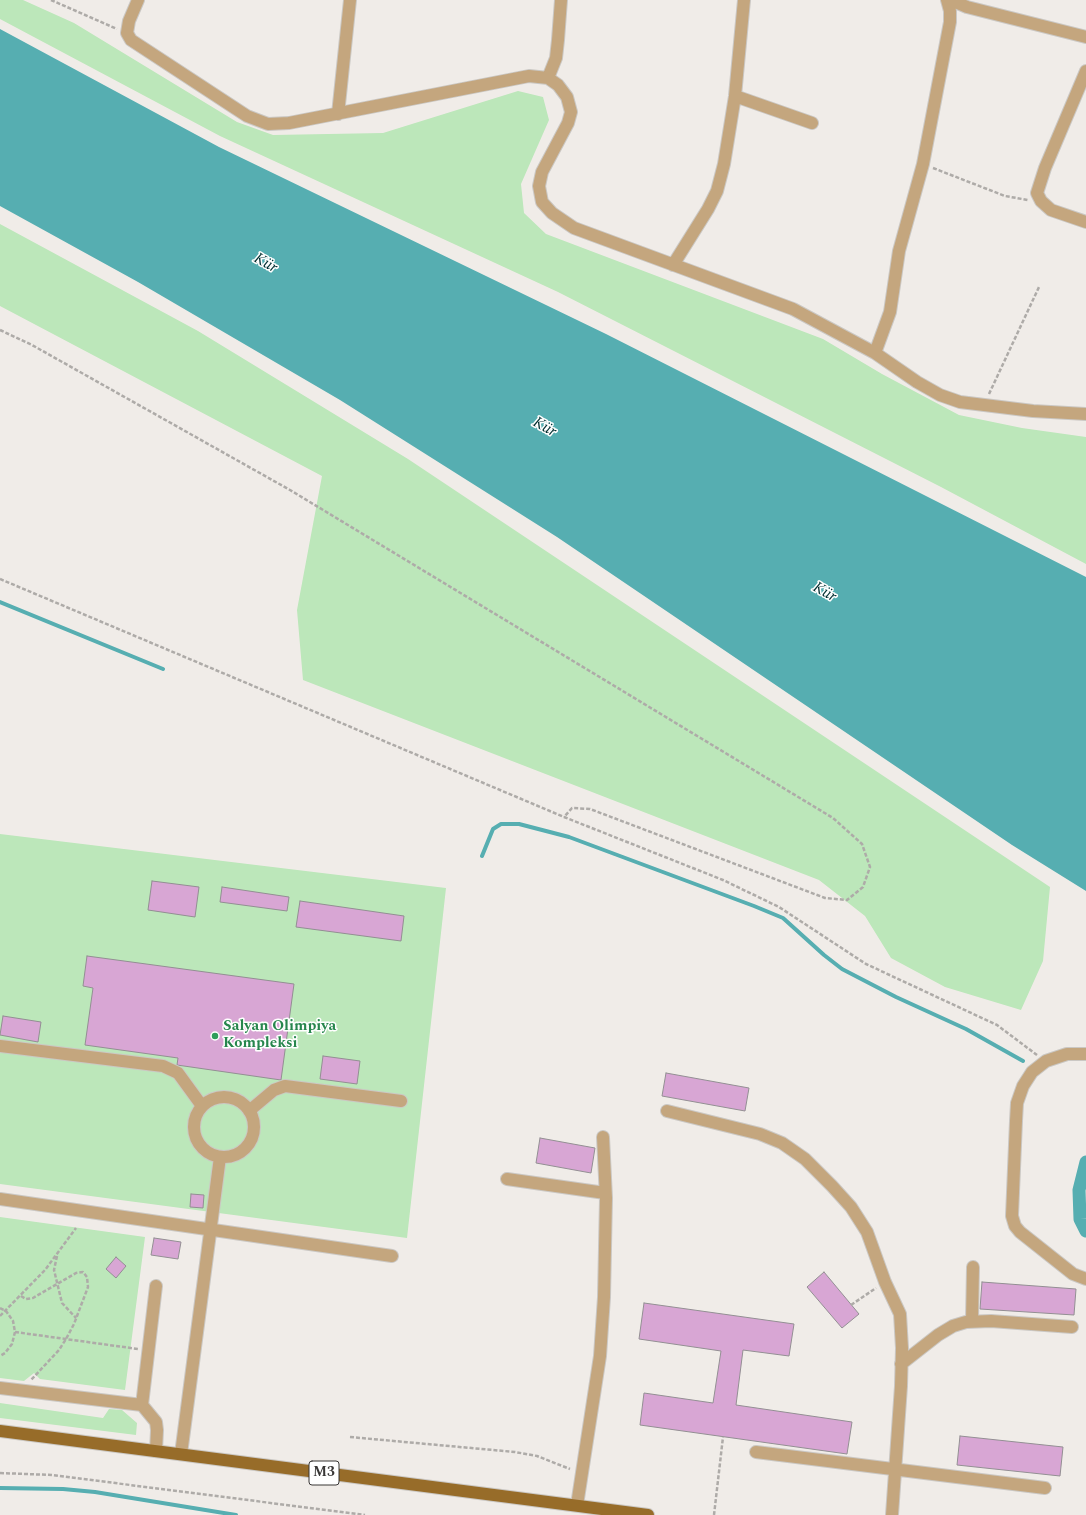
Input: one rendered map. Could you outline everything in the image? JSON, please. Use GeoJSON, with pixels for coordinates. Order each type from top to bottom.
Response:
{"type":"FeatureCollection","features":[{"type":"Feature","properties":{"kind":"main road","name":"M3"},"geometry":{"type":"LineString","coordinates":[[0,1431],[648,1515]]}},
{"type":"Feature","properties":{"kind":"street"},"geometry":{"type":"LineString","coordinates":[[138,0],[129,21],[126,33],[131,40],[247,116],[268,124],[289,123],[338,114],[529,76],[548,78],[558,85],[567,98],[571,112],[568,122],[542,172],[539,186],[542,202],[552,213],[574,228],[793,309],[875,353],[917,382],[940,395],[960,402],[1032,411],[1086,414]]}},
{"type":"Feature","properties":{"kind":"street"},"geometry":{"type":"LineString","coordinates":[[338,114],[350,0]]}},
{"type":"Feature","properties":{"kind":"street"},"geometry":{"type":"LineString","coordinates":[[548,78],[556,58],[561,0]]}},
{"type":"Feature","properties":{"kind":"street"},"geometry":{"type":"LineString","coordinates":[[673,265],[708,209],[717,191],[724,164],[735,96],[744,0]]}},
{"type":"Feature","properties":{"kind":"street"},"geometry":{"type":"LineString","coordinates":[[875,353],[890,312],[899,251],[923,164],[950,22],[948,0]]}},
{"type":"Feature","properties":{"kind":"street"},"geometry":{"type":"LineString","coordinates":[[951,0],[967,7],[1086,37]]}},
{"type":"Feature","properties":{"kind":"street"},"geometry":{"type":"LineString","coordinates":[[1086,71],[1045,168],[1037,193],[1041,201],[1051,210],[1086,222]]}},
{"type":"Feature","properties":{"kind":"street"},"geometry":{"type":"LineString","coordinates":[[735,96],[812,123]]}},
{"type":"Feature","properties":{"kind":"street"},"geometry":{"type":"LineString","coordinates":[[0,1046],[164,1066],[178,1073],[202,1106]]}},
{"type":"Feature","properties":{"kind":"street"},"geometry":{"type":"LineString","coordinates":[[1086,1054],[1067,1054],[1046,1061],[1032,1072],[1023,1086],[1017,1103],[1012,1216],[1015,1226],[1020,1232],[1073,1274],[1086,1279]]}},
{"type":"Feature","properties":{"kind":"street"},"geometry":{"type":"LineString","coordinates":[[249,1111],[274,1090],[285,1086],[401,1101]]}},
{"type":"Feature","properties":{"kind":"street"},"geometry":{"type":"LineString","coordinates":[[218,1097],[227,1097],[243,1104],[249,1111],[253,1120],[254,1129],[249,1143],[239,1153],[220,1158],[211,1155],[197,1142],[193,1123],[196,1114],[202,1106],[218,1097]]}},
{"type":"Feature","properties":{"kind":"street"},"geometry":{"type":"LineString","coordinates":[[667,1111],[760,1134],[782,1143],[805,1159],[851,1207],[867,1232],[885,1282],[900,1314],[901,1364],[892,1515]]}},
{"type":"Feature","properties":{"kind":"street"},"geometry":{"type":"LineString","coordinates":[[577,1506],[600,1356],[604,1297],[605,1193],[603,1137]]}},
{"type":"Feature","properties":{"kind":"street"},"geometry":{"type":"LineString","coordinates":[[181,1454],[220,1158]]}},
{"type":"Feature","properties":{"kind":"street"},"geometry":{"type":"LineString","coordinates":[[507,1179],[605,1193]]}},
{"type":"Feature","properties":{"kind":"street"},"geometry":{"type":"LineString","coordinates":[[0,1198],[392,1256]]}},
{"type":"Feature","properties":{"kind":"street"},"geometry":{"type":"LineString","coordinates":[[972,1322],[973,1268]]}},
{"type":"Feature","properties":{"kind":"street"},"geometry":{"type":"LineString","coordinates":[[142,1405],[156,1286]]}},
{"type":"Feature","properties":{"kind":"street"},"geometry":{"type":"LineString","coordinates":[[901,1364],[938,1335],[954,1326],[972,1322],[990,1321],[1072,1327]]}},
{"type":"Feature","properties":{"kind":"street"},"geometry":{"type":"LineString","coordinates":[[0,1388],[142,1405],[156,1422],[158,1430],[156,1451]]}},
{"type":"Feature","properties":{"kind":"street"},"geometry":{"type":"LineString","coordinates":[[756,1452],[1045,1488]]}},
{"type":"Feature","properties":{"kind":"path"},"geometry":{"type":"LineString","coordinates":[[51,0],[126,33]]}},
{"type":"Feature","properties":{"kind":"path"},"geometry":{"type":"LineString","coordinates":[[923,164],[1005,196],[1041,201]]}},
{"type":"Feature","properties":{"kind":"path"},"geometry":{"type":"LineString","coordinates":[[987,405],[992,384],[1039,287]]}},
{"type":"Feature","properties":{"kind":"path"},"geometry":{"type":"LineString","coordinates":[[0,330],[32,345],[290,490],[826,814],[862,844],[870,867],[863,887],[847,900],[825,898],[590,809],[572,808],[564,817]]}},
{"type":"Feature","properties":{"kind":"path"},"geometry":{"type":"LineString","coordinates":[[0,578],[564,817],[723,880],[779,906],[866,964],[997,1025],[1046,1061]]}},
{"type":"Feature","properties":{"kind":"path"},"geometry":{"type":"LineString","coordinates":[[0,1316],[21,1296],[57,1254],[76,1228]]}},
{"type":"Feature","properties":{"kind":"path"},"geometry":{"type":"LineString","coordinates":[[57,1254],[54,1270],[56,1284],[62,1303],[76,1318]]}},
{"type":"Feature","properties":{"kind":"path"},"geometry":{"type":"LineString","coordinates":[[21,1296],[26,1299],[33,1298],[76,1273],[83,1272],[87,1277],[88,1287],[66,1339],[59,1350],[32,1378],[28,1391]]}},
{"type":"Feature","properties":{"kind":"path"},"geometry":{"type":"LineString","coordinates":[[852,1305],[885,1282]]}},
{"type":"Feature","properties":{"kind":"path"},"geometry":{"type":"LineString","coordinates":[[0,1308],[6,1311],[13,1321],[15,1332],[12,1344],[5,1353],[0,1356]]}},
{"type":"Feature","properties":{"kind":"path"},"geometry":{"type":"LineString","coordinates":[[15,1332],[148,1350]]}},
{"type":"Feature","properties":{"kind":"path"},"geometry":{"type":"LineString","coordinates":[[350,1436],[537,1456],[562,1464],[581,1476]]}},
{"type":"Feature","properties":{"kind":"path"},"geometry":{"type":"LineString","coordinates":[[714,1515],[723,1437]]}},
{"type":"Feature","properties":{"kind":"path"},"geometry":{"type":"LineString","coordinates":[[0,1473],[52,1476],[365,1515]]}},
{"type":"Feature","properties":{"kind":"green space"},"geometry":{"type":"Polygon","coordinates":[[[0,0],[23,0],[74,23],[237,122],[273,135],[383,133],[518,91],[543,97],[549,120],[521,184],[524,213],[546,234],[823,339],[882,374],[959,415],[1022,428],[1086,437],[1086,564],[941,487],[558,292],[220,136],[0,19],[0,0]]]}},
{"type":"Feature","properties":{"kind":"green space"},"geometry":{"type":"Polygon","coordinates":[[[0,224],[198,331],[408,459],[1050,887],[1043,961],[1021,1010],[945,987],[891,958],[865,916],[819,880],[303,680],[297,610],[322,476],[0,306],[0,224]]]}},
{"type":"Feature","properties":{"kind":"green space","name":"Salyan Olimpiya Kompleksi"},"geometry":{"type":"Polygon","coordinates":[[[0,834],[446,888],[407,1238],[0,1184],[0,834]]]}},
{"type":"Feature","properties":{"kind":"green space"},"geometry":{"type":"Polygon","coordinates":[[[0,1217],[145,1237],[125,1390],[40,1379],[34,1373],[24,1381],[0,1378],[0,1217]]]}},
{"type":"Feature","properties":{"kind":"green space"},"geometry":{"type":"Polygon","coordinates":[[[0,1403],[103,1418],[109,1409],[122,1410],[137,1423],[136,1435],[0,1418],[0,1403]]]}},
{"type":"Feature","properties":{"kind":"water","name":"Kür"},"geometry":{"type":"Polygon","coordinates":[[[0,29],[219,147],[606,334],[1086,577],[1086,891],[1012,845],[557,537],[340,400],[138,282],[0,206],[0,29]]]}},
{"type":"Feature","properties":{"kind":"building"},"geometry":{"type":"Polygon","coordinates":[[[152,881],[199,887],[195,917],[148,910],[152,881]]]}},
{"type":"Feature","properties":{"kind":"building"},"geometry":{"type":"Polygon","coordinates":[[[222,887],[289,897],[287,911],[220,902],[222,887]]]}},
{"type":"Feature","properties":{"kind":"building"},"geometry":{"type":"Polygon","coordinates":[[[300,901],[404,916],[401,941],[296,927],[300,901]]]}},
{"type":"Feature","properties":{"kind":"building"},"geometry":{"type":"Polygon","coordinates":[[[87,956],[294,984],[281,1080],[177,1065],[178,1058],[85,1045],[93,988],[83,986],[87,956]]]}},
{"type":"Feature","properties":{"kind":"building"},"geometry":{"type":"Polygon","coordinates":[[[3,1016],[41,1022],[38,1042],[0,1035],[3,1016]]]}},
{"type":"Feature","properties":{"kind":"building"},"geometry":{"type":"Polygon","coordinates":[[[323,1056],[360,1061],[357,1084],[320,1079],[323,1056]]]}},
{"type":"Feature","properties":{"kind":"building"},"geometry":{"type":"Polygon","coordinates":[[[666,1073],[749,1088],[745,1111],[662,1096],[666,1073]]]}},
{"type":"Feature","properties":{"kind":"building"},"geometry":{"type":"Polygon","coordinates":[[[540,1138],[595,1148],[591,1173],[536,1163],[540,1138]]]}},
{"type":"Feature","properties":{"kind":"building"},"geometry":{"type":"Polygon","coordinates":[[[191,1194],[204,1195],[203,1208],[190,1207],[191,1194]]]}},
{"type":"Feature","properties":{"kind":"building"},"geometry":{"type":"Polygon","coordinates":[[[154,1238],[181,1242],[178,1259],[151,1255],[154,1238]]]}},
{"type":"Feature","properties":{"kind":"building"},"geometry":{"type":"Polygon","coordinates":[[[116,1257],[126,1266],[116,1278],[106,1269],[116,1257]]]}},
{"type":"Feature","properties":{"kind":"building"},"geometry":{"type":"Polygon","coordinates":[[[824,1272],[859,1314],[842,1328],[807,1287],[824,1272]]]}},
{"type":"Feature","properties":{"kind":"building"},"geometry":{"type":"Polygon","coordinates":[[[982,1282],[1076,1289],[1074,1315],[980,1309],[982,1282]]]}},
{"type":"Feature","properties":{"kind":"building"},"geometry":{"type":"Polygon","coordinates":[[[644,1303],[794,1324],[789,1356],[743,1350],[736,1405],[852,1422],[847,1454],[640,1425],[644,1393],[713,1403],[721,1351],[639,1339],[644,1303]]]}},
{"type":"Feature","properties":{"kind":"building"},"geometry":{"type":"Polygon","coordinates":[[[960,1436],[1063,1447],[1060,1476],[957,1465],[960,1436]]]}},
{"type":"Feature","properties":{"kind":"waterway"},"geometry":{"type":"LineString","coordinates":[[0,602],[163,669]]}},
{"type":"Feature","properties":{"kind":"waterway"},"geometry":{"type":"LineString","coordinates":[[482,856],[493,829],[501,824],[519,824],[569,837],[754,906],[783,918],[842,969],[896,997],[966,1029],[1023,1061]]}},
{"type":"Feature","properties":{"kind":"waterway"},"geometry":{"type":"LineString","coordinates":[[1086,1162],[1079,1190],[1080,1219],[1086,1231]]}},
{"type":"Feature","properties":{"kind":"waterway"},"geometry":{"type":"LineString","coordinates":[[0,1488],[63,1489],[95,1492],[236,1515]]}},
{"type":"Feature","properties":{"kind":"place","name":"Salyan Olimpiya Kompleksi"},"geometry":{"type":"Point","coordinates":[215,1036]}}]}
